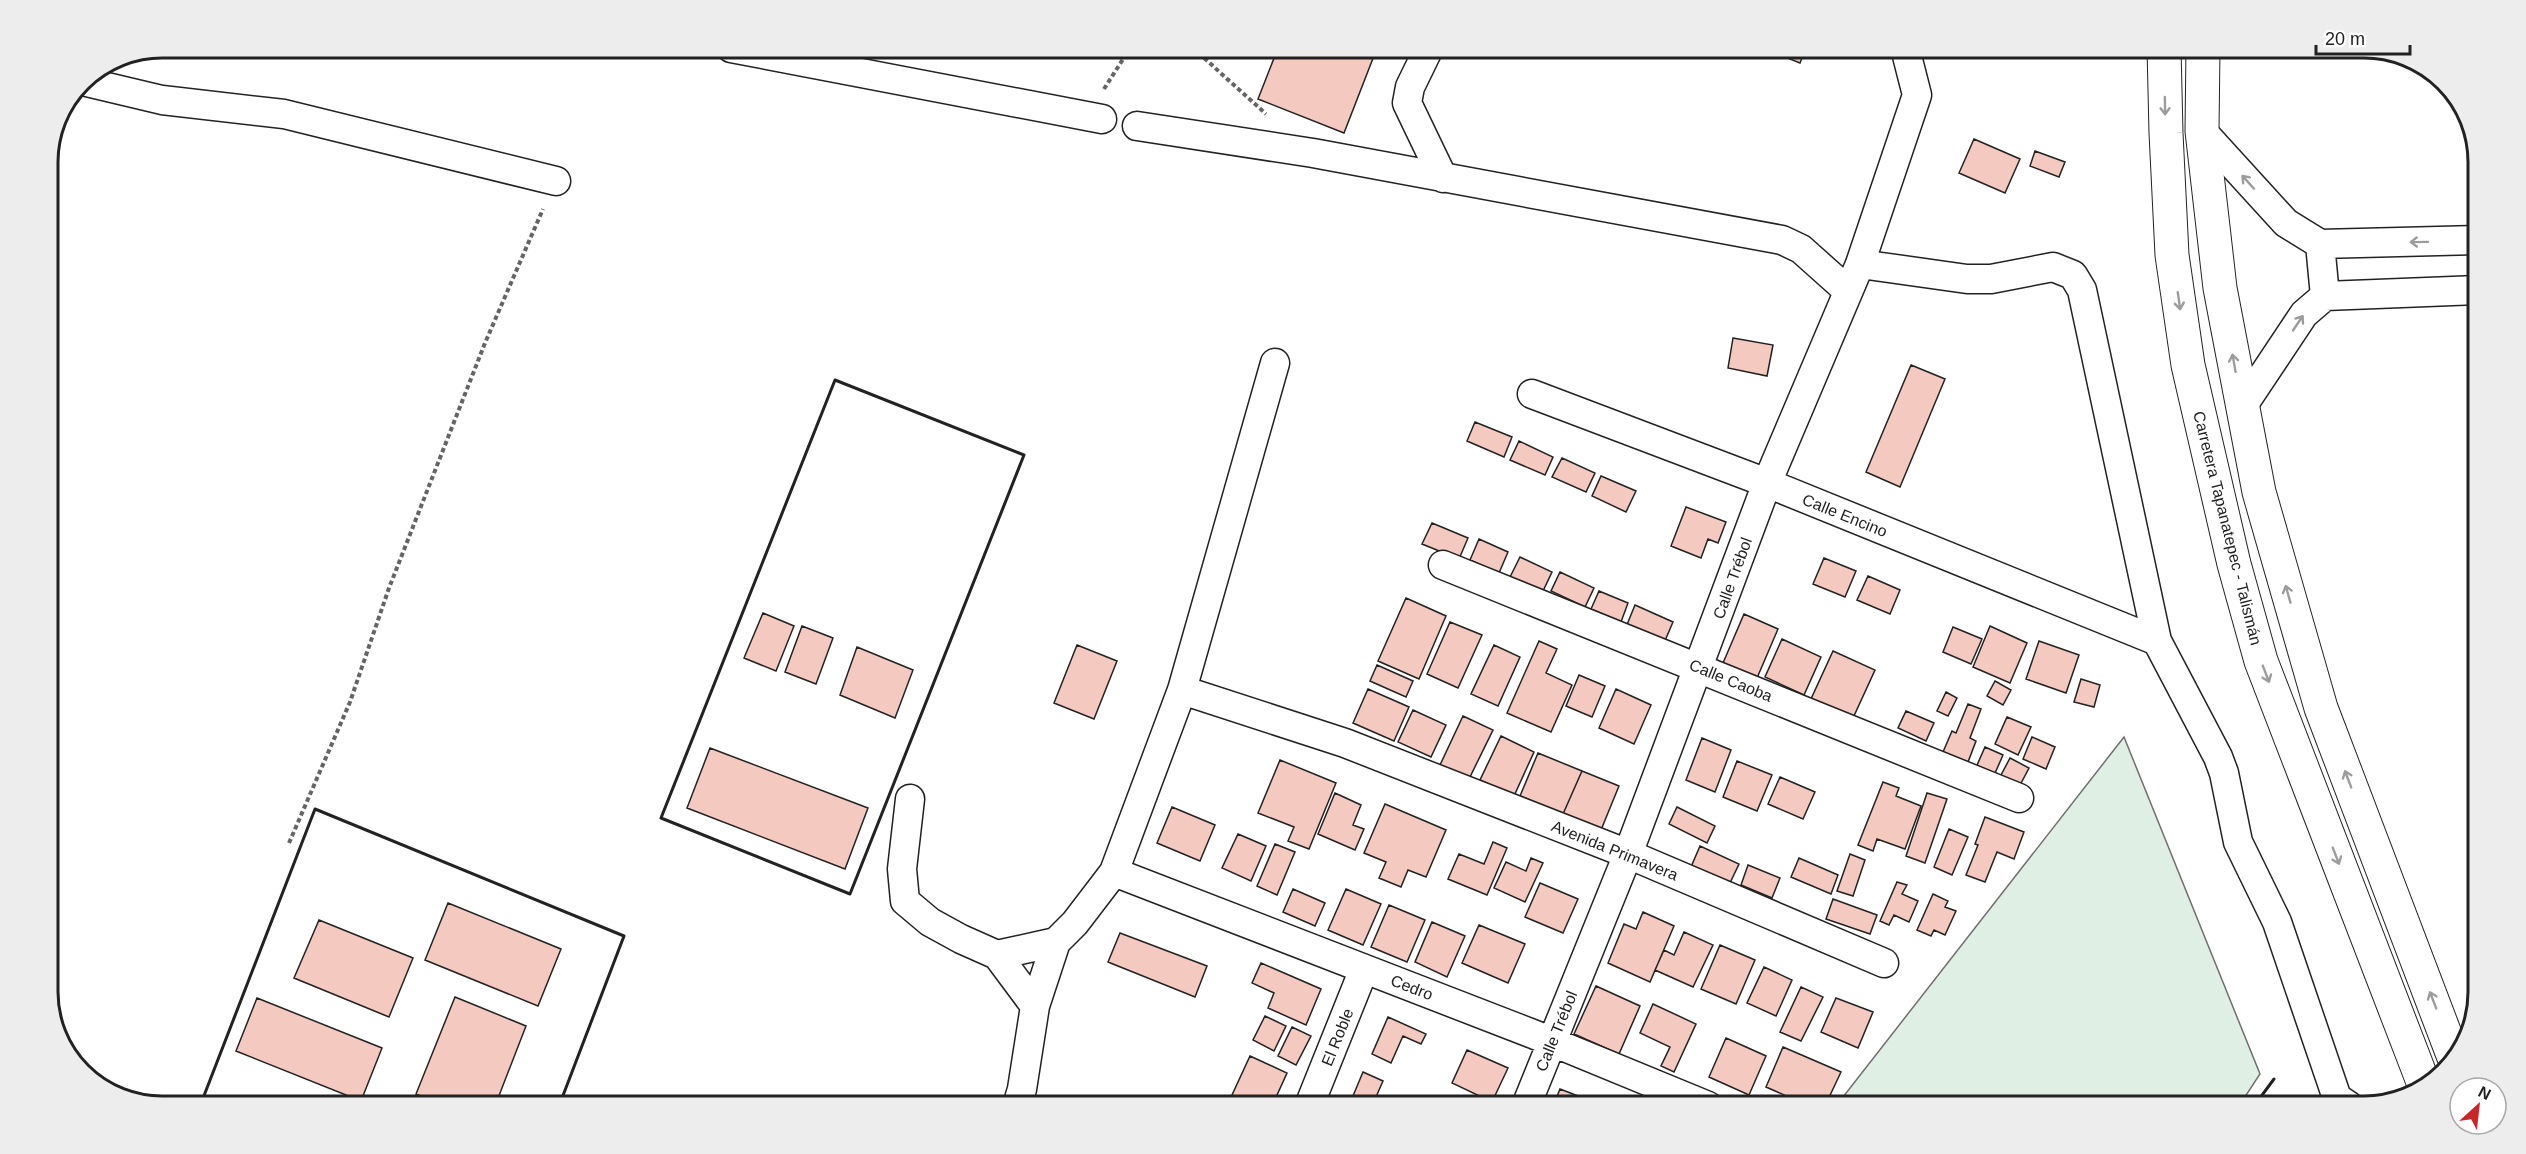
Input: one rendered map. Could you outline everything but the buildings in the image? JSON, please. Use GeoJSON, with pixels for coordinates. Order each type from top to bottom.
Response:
{"type":"FeatureCollection","features":[{"type":"Feature","properties":{"kind":"highway","name":"Carretera Tapanatepec - Talismán"},"geometry":{"type":"LineString","coordinates":[[2164,58],[2172,255],[2188,365],[2234,564],[2261,661],[2421,1078]]}},
{"type":"Feature","properties":{"kind":"highway"},"geometry":{"type":"LineString","coordinates":[[2203,58],[2202,131],[2220,288],[2259,492],[2321,708],[2451,1049]]}},
{"type":"Feature","properties":{"kind":"street"},"geometry":{"type":"LineString","coordinates":[[783,58],[1102,119]]}},
{"type":"Feature","properties":{"kind":"street"},"geometry":{"type":"LineString","coordinates":[[1423,58],[1410,87],[1407,104],[1443,178]]}},
{"type":"Feature","properties":{"kind":"street","name":"Calle Trébol"},"geometry":{"type":"LineString","coordinates":[[1530,1096],[1629,854],[1767,483],[1860,264],[1917,95],[1908,58]]}},
{"type":"Feature","properties":{"kind":"street"},"geometry":{"type":"LineString","coordinates":[[94,84],[162,100],[284,114],[556,181]]}},
{"type":"Feature","properties":{"kind":"street"},"geometry":{"type":"LineString","coordinates":[[1137,126],[1313,153],[1782,240],[1801,249],[1848,291]]}},
{"type":"Feature","properties":{"kind":"street"},"geometry":{"type":"LineString","coordinates":[[2202,131],[2286,224],[2319,244],[2467,240]]}},
{"type":"Feature","properties":{"kind":"street"},"geometry":{"type":"LineString","coordinates":[[2319,244],[2325,296]]}},
{"type":"Feature","properties":{"kind":"street"},"geometry":{"type":"LineString","coordinates":[[1860,264],[1966,279],[1991,279],[2053,267],[2073,275],[2082,290],[2157,641],[2218,757],[2224,773],[2238,842],[2277,922],[2336,1096]]}},
{"type":"Feature","properties":{"kind":"street"},"geometry":{"type":"LineString","coordinates":[[2242,407],[2304,314],[2325,296],[2467,290]]}},
{"type":"Feature","properties":{"kind":"street"},"geometry":{"type":"LineString","coordinates":[[1020,1096],[1035,1006],[1056,942],[1075,923],[1114,872],[1182,690],[1275,363]]}},
{"type":"Feature","properties":{"kind":"street","name":"Calle Encino"},"geometry":{"type":"LineString","coordinates":[[1532,394],[1767,483],[2157,641]]}},
{"type":"Feature","properties":{"kind":"street","name":"Calle Caoba"},"geometry":{"type":"LineString","coordinates":[[1443,565],[1700,667],[2019,798]]}},
{"type":"Feature","properties":{"kind":"street","name":"Avenida Primavera"},"geometry":{"type":"LineString","coordinates":[[1182,690],[1345,743],[1629,854],[1884,963]]}},
{"type":"Feature","properties":{"kind":"street"},"geometry":{"type":"LineString","coordinates":[[910,799],[902,868],[905,901],[930,922],[997,955],[1035,1006]]}},
{"type":"Feature","properties":{"kind":"street","name":"Cedro"},"geometry":{"type":"LineString","coordinates":[[1114,872],[1683,1096]]}},
{"type":"Feature","properties":{"kind":"street"},"geometry":{"type":"LineString","coordinates":[[997,955],[1056,942]]}},
{"type":"Feature","properties":{"kind":"street","name":"El Roble"},"geometry":{"type":"LineString","coordinates":[[1313,1096],[1364,969]]}},
{"type":"Feature","properties":{"kind":"path"},"geometry":{"type":"LineString","coordinates":[[1124,58],[1103,92],[1137,126]]}},
{"type":"Feature","properties":{"kind":"path"},"geometry":{"type":"LineString","coordinates":[[1204,58],[1271,118]]}},
{"type":"Feature","properties":{"kind":"path"},"geometry":{"type":"LineString","coordinates":[[289,843],[350,702],[389,588],[484,343],[556,181]]}},
{"type":"Feature","properties":{"kind":"green space"},"geometry":{"type":"Polygon","coordinates":[[[2124,737],[2260,1074],[2246,1096],[1844,1096],[2124,737]]]}},
{"type":"Feature","properties":{"kind":"wall"},"geometry":{"type":"LineString","coordinates":[[835,380],[1024,455],[850,894],[661,818],[835,380]]}},
{"type":"Feature","properties":{"kind":"wall"},"geometry":{"type":"LineString","coordinates":[[204,1096],[315,809],[624,936],[563,1096]]}},
{"type":"Feature","properties":{"kind":"wall"},"geometry":{"type":"LineString","coordinates":[[2261,1096],[2274,1079]]}}]}
